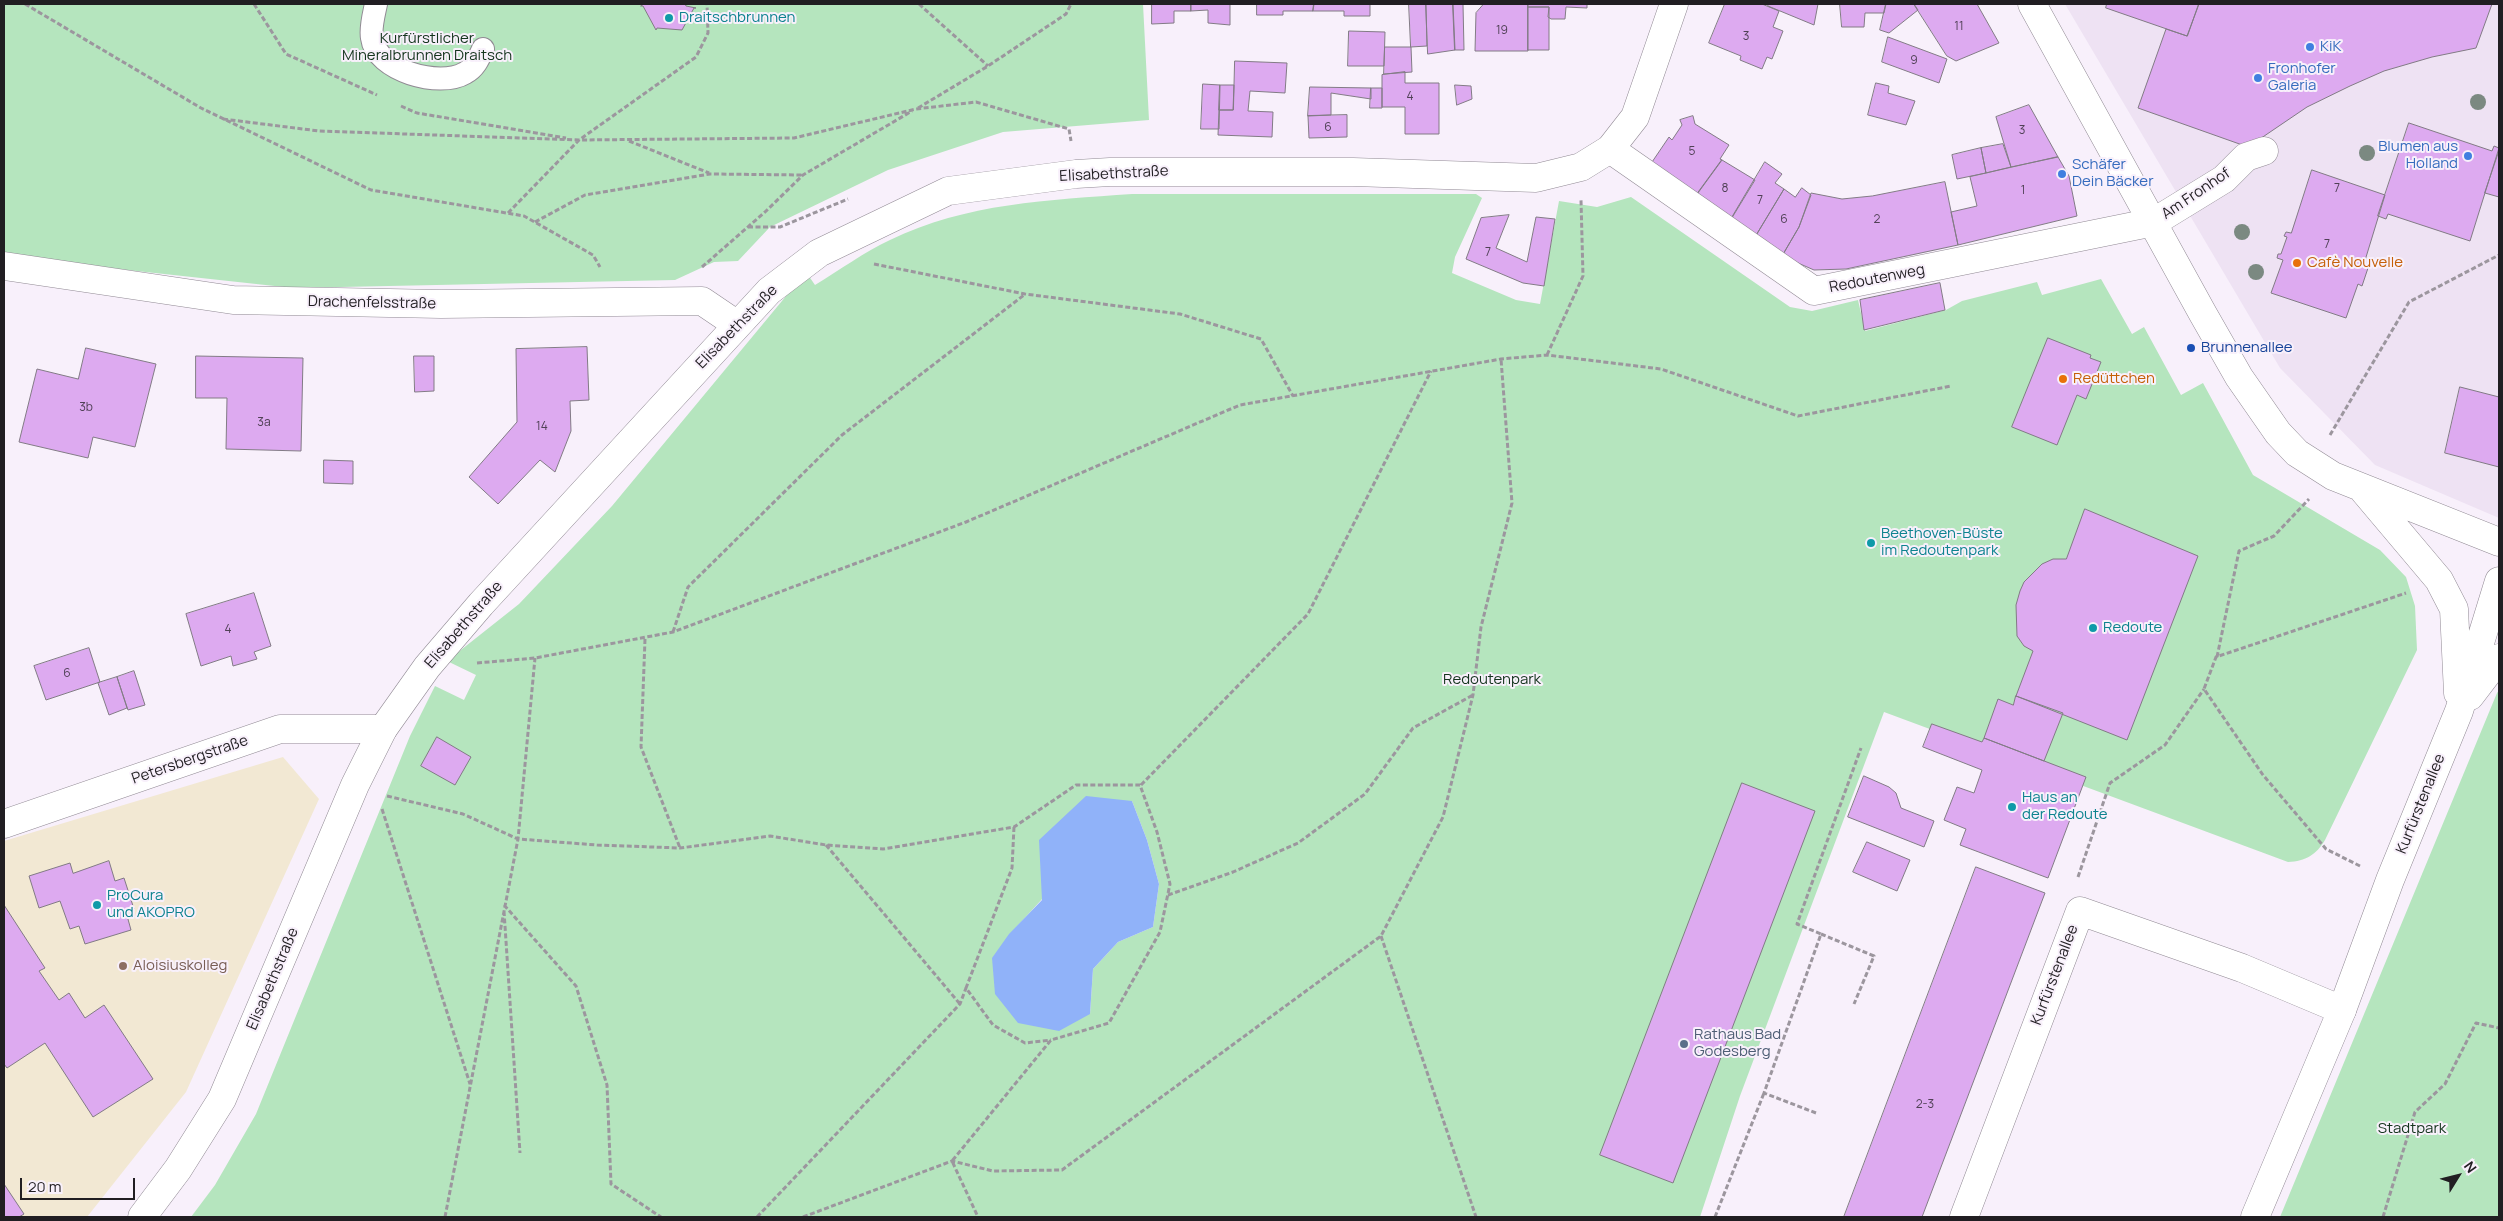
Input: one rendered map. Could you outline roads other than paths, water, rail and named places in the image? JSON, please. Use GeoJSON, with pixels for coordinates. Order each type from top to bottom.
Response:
{"type":"FeatureCollection","features":[{"type":"Feature","properties":{"kind":"street","name":"Elisabethstraße"},"geometry":{"type":"LineString","coordinates":[[142,1217],[178,1169],[222,1099],[355,785],[383,729],[427,667],[481,604],[768,291],[819,253],[948,191],[1076,174],[1110,172],[1353,172],[1536,178],[1581,167],[1610,149],[1635,117],[1674,4]]}},
{"type":"Feature","properties":{"kind":"street"},"geometry":{"type":"LineString","coordinates":[[2032,4],[2208,322],[2260,409],[2297,453],[2323,469],[2363,489],[2499,542]]}},
{"type":"Feature","properties":{"kind":"street","name":"Redoutenweg"},"geometry":{"type":"LineString","coordinates":[[1610,149],[1814,291],[2154,222]]}},
{"type":"Feature","properties":{"kind":"street","name":"Am Fronhof"},"geometry":{"type":"LineString","coordinates":[[2154,222],[2224,179],[2246,157],[2264,151]]}},
{"type":"Feature","properties":{"kind":"street","name":"Drachenfelsstraße"},"geometry":{"type":"LineString","coordinates":[[4,266],[233,300],[441,304],[702,301],[736,324]]}},
{"type":"Feature","properties":{"kind":"street","name":"Kurfürstenallee"},"geometry":{"type":"LineString","coordinates":[[2363,489],[2439,580],[2454,609],[2459,712]]}},
{"type":"Feature","properties":{"kind":"street","name":"Kurfürstenallee"},"geometry":{"type":"LineString","coordinates":[[2255,1217],[2342,1010],[2390,880],[2459,712],[2499,581]]}},
{"type":"Feature","properties":{"kind":"street","name":"Kurfürstenallee"},"geometry":{"type":"LineString","coordinates":[[2459,712],[2499,658]]}},
{"type":"Feature","properties":{"kind":"street","name":"Petersbergstraße"},"geometry":{"type":"LineString","coordinates":[[4,824],[280,729],[383,729]]}},
{"type":"Feature","properties":{"kind":"street","name":"Kurfürstenallee"},"geometry":{"type":"LineString","coordinates":[[1964,1217],[2080,911],[2242,968],[2342,1010]]}},
{"type":"Feature","properties":{"kind":"lane"},"geometry":{"type":"LineString","coordinates":[[376,4],[372,39],[380,55],[397,69],[419,76],[446,78],[465,74],[477,63],[483,49]]}},
{"type":"Feature","properties":{"kind":"water"},"geometry":{"type":"Polygon","coordinates":[[[1086,796],[1132,801],[1147,840],[1159,884],[1153,927],[1118,942],[1093,969],[1090,1014],[1059,1031],[1018,1023],[995,994],[992,958],[1009,934],[1042,900],[1039,840],[1086,796]]]}},
{"type":"Feature","properties":{"kind":"place","name":"Draitschbrunnen"},"geometry":{"type":"Point","coordinates":[669,18]}},
{"type":"Feature","properties":{"kind":"place","name":"KiK"},"geometry":{"type":"Point","coordinates":[2310,47]}},
{"type":"Feature","properties":{"kind":"place","name":"Fronhofer Galeria"},"geometry":{"type":"Point","coordinates":[2258,78]}},
{"type":"Feature","properties":{"kind":"place","name":"Blumen aus Holland"},"geometry":{"type":"Point","coordinates":[2468,156]}},
{"type":"Feature","properties":{"kind":"place","name":"Schäfer Dein Bäcker"},"geometry":{"type":"Point","coordinates":[2062,174]}},
{"type":"Feature","properties":{"kind":"place","name":"Cafè Nouvelle"},"geometry":{"type":"Point","coordinates":[2297,263]}},
{"type":"Feature","properties":{"kind":"place","name":"Brunnenallee"},"geometry":{"type":"Point","coordinates":[2191,348]}},
{"type":"Feature","properties":{"kind":"place","name":"Redüttchen"},"geometry":{"type":"Point","coordinates":[2063,379]}},
{"type":"Feature","properties":{"kind":"place","name":"Beethoven-Büste im Redoutenpark"},"geometry":{"type":"Point","coordinates":[1871,543]}},
{"type":"Feature","properties":{"kind":"place","name":"Redoute"},"geometry":{"type":"Point","coordinates":[2093,628]}},
{"type":"Feature","properties":{"kind":"place","name":"Haus an der Redoute"},"geometry":{"type":"Point","coordinates":[2012,807]}},
{"type":"Feature","properties":{"kind":"place","name":"ProCura und AKOPRO"},"geometry":{"type":"Point","coordinates":[97,905]}},
{"type":"Feature","properties":{"kind":"place","name":"Aloisiuskolleg"},"geometry":{"type":"Point","coordinates":[123,966]}},
{"type":"Feature","properties":{"kind":"place","name":"Rathaus Bad Godesberg"},"geometry":{"type":"Point","coordinates":[1684,1044]}},
{"type":"Feature","properties":{"kind":"park label","name":"Kurfürstlicher Mineralbrunnen Draitsch"},"geometry":{"type":"Point","coordinates":[427,48]}},
{"type":"Feature","properties":{"kind":"park label","name":"Redoutenpark"},"geometry":{"type":"Point","coordinates":[1492,680]}},
{"type":"Feature","properties":{"kind":"park label","name":"Stadtpark"},"geometry":{"type":"Point","coordinates":[2412,1129]}}]}
